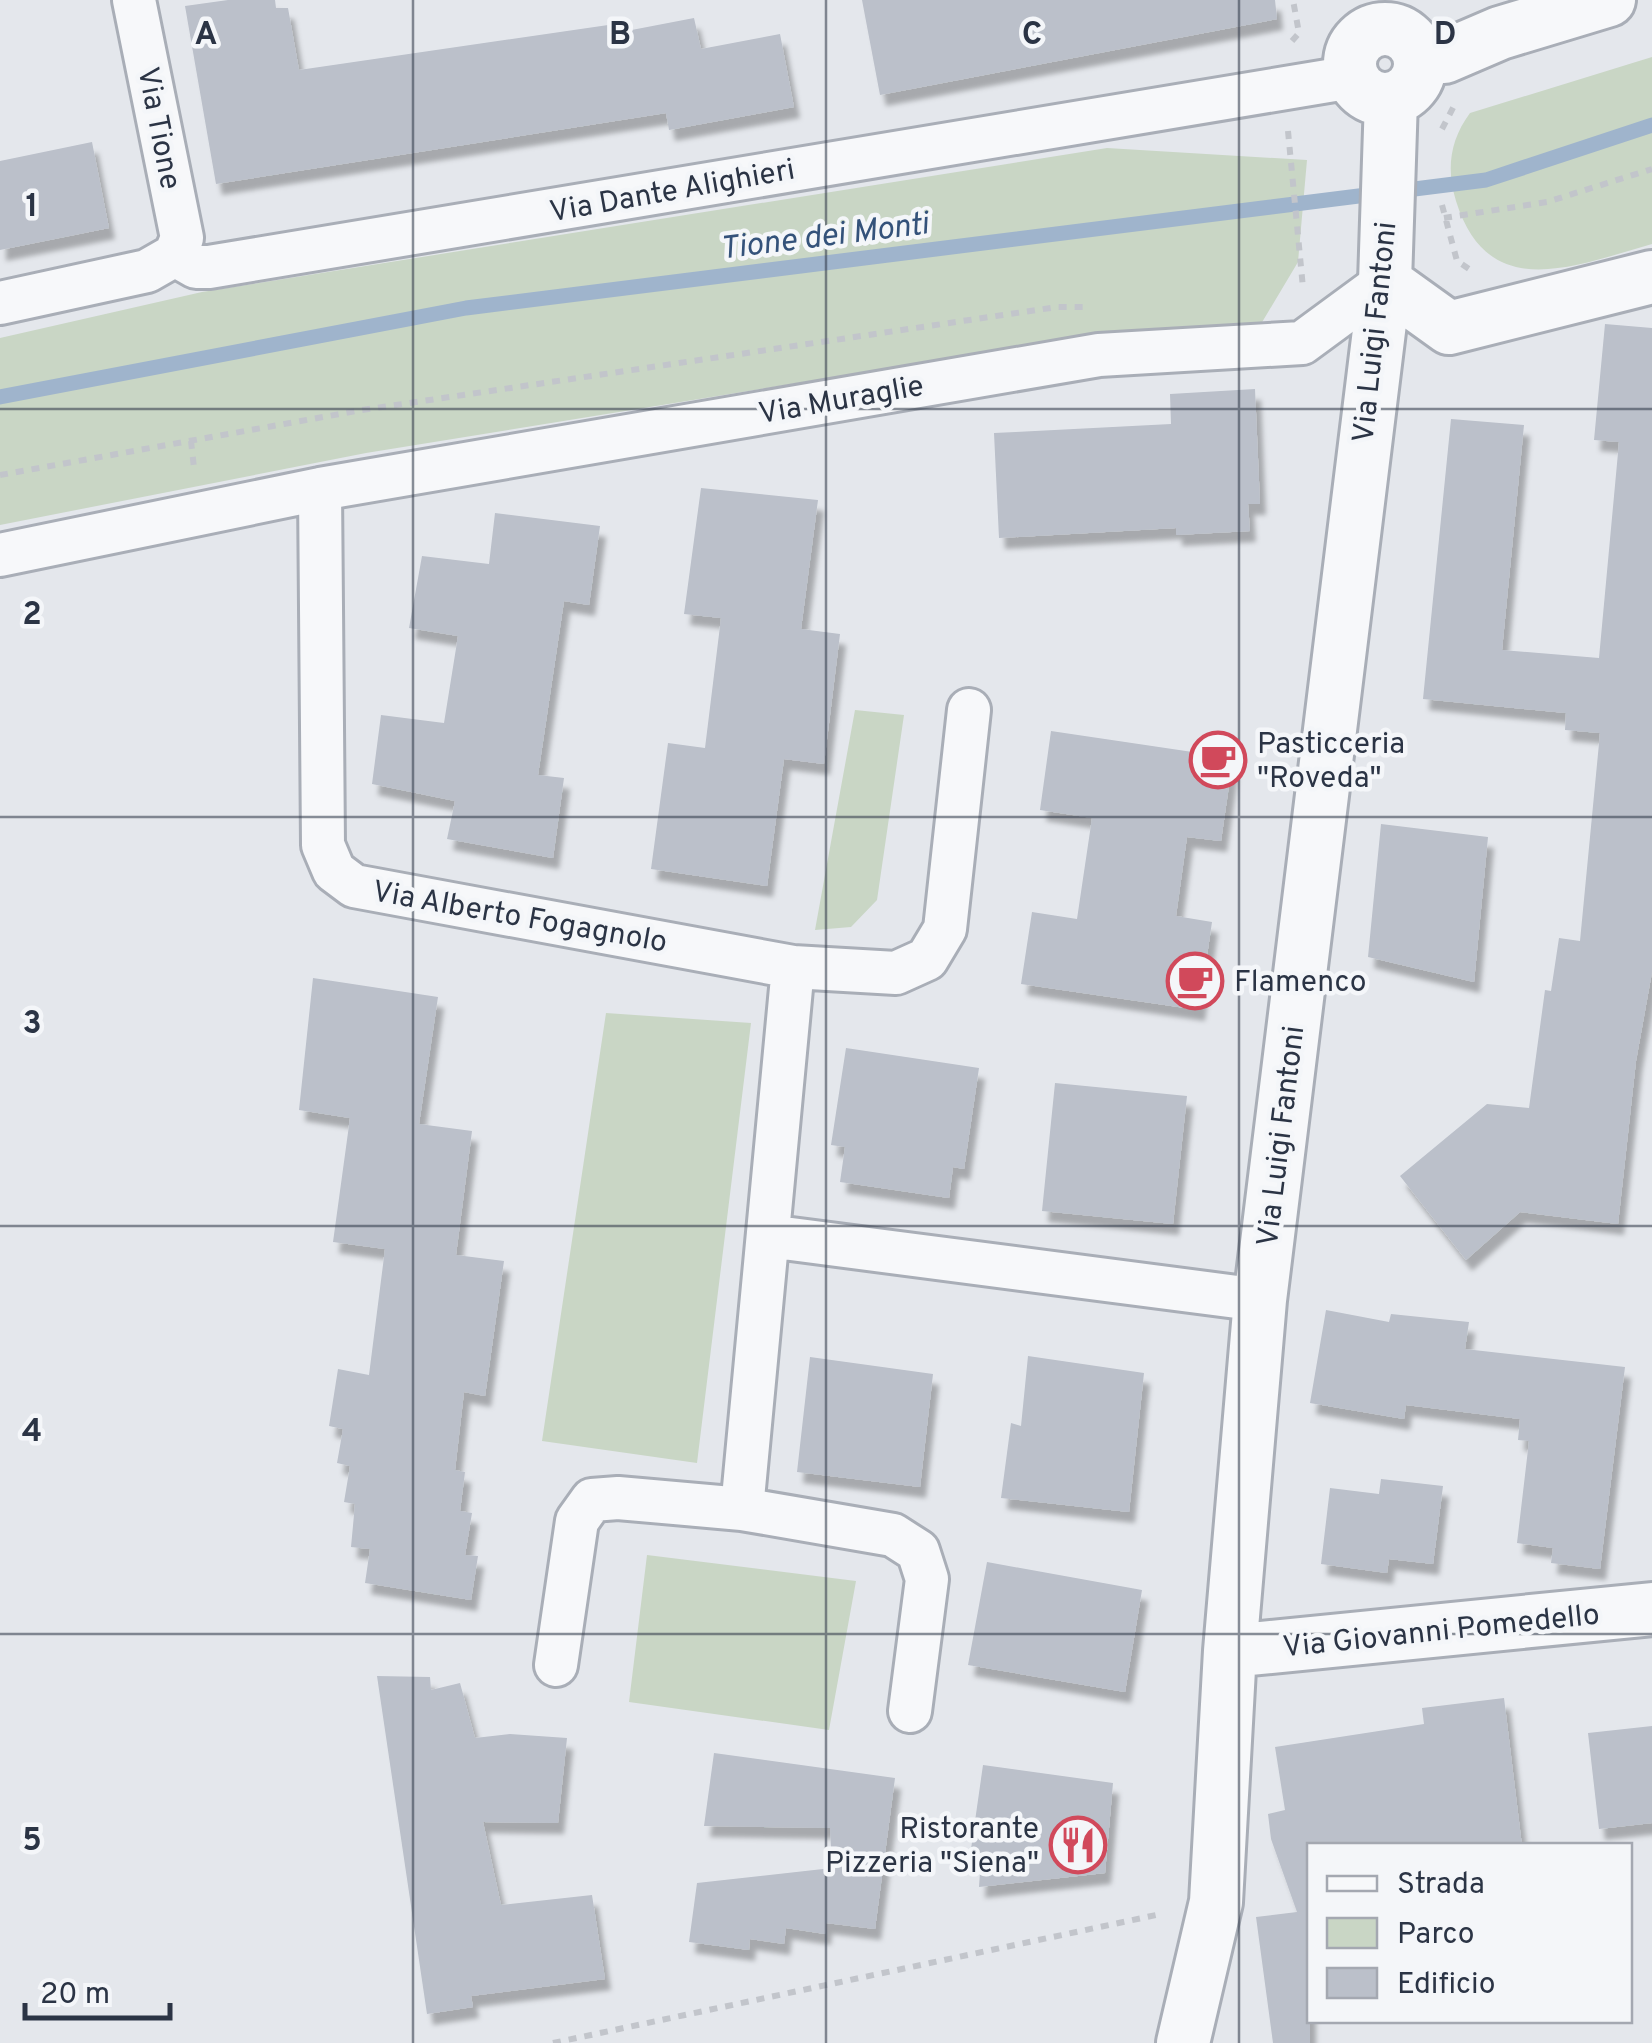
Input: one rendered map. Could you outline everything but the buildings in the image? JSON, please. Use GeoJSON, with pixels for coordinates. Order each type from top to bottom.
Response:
{"type":"FeatureCollection","features":[{"type":"Feature","properties":{"kind":"street","name":"Via Tione"},"geometry":{"type":"LineString","coordinates":[[134,0],[182,238],[176,256]]}},
{"type":"Feature","properties":{"kind":"street"},"geometry":{"type":"LineString","coordinates":[[1376,43],[1444,56],[1500,33],[1609,0]]}},
{"type":"Feature","properties":{"kind":"street","name":"Via Dante Alighieri"},"geometry":{"type":"LineString","coordinates":[[176,256],[196,268],[209,268],[1279,88],[1376,43]]}},
{"type":"Feature","properties":{"kind":"street","name":"Via Luigi Fantoni"},"geometry":{"type":"LineString","coordinates":[[1179,2031],[1216,1902],[1230,1651],[1260,1300],[1385,282],[1376,43]]}},
{"type":"Feature","properties":{"kind":"street"},"geometry":{"type":"LineString","coordinates":[[0,302],[147,271],[176,256]]}},
{"type":"Feature","properties":{"kind":"street"},"geometry":{"type":"LineString","coordinates":[[1385,282],[1449,328],[1652,277]]}},
{"type":"Feature","properties":{"kind":"street","name":"Via Muraglie"},"geometry":{"type":"LineString","coordinates":[[0,556],[320,489],[1099,355],[1302,343],[1385,282]]}},
{"type":"Feature","properties":{"kind":"street","name":"Via Alberto Fogagnolo"},"geometry":{"type":"LineString","coordinates":[[320,489],[323,845],[334,871],[354,886],[793,967],[896,973],[927,959],[945,928],[969,710]]}},
{"type":"Feature","properties":{"kind":"street"},"geometry":{"type":"LineString","coordinates":[[742,1509],[793,967]]}},
{"type":"Feature","properties":{"kind":"street"},"geometry":{"type":"LineString","coordinates":[[768,1236],[1260,1300]]}},
{"type":"Feature","properties":{"kind":"street"},"geometry":{"type":"LineString","coordinates":[[556,1665],[577,1521],[592,1500],[618,1498],[742,1509],[893,1535],[918,1551],[928,1579],[910,1711]]}},
{"type":"Feature","properties":{"kind":"street","name":"Via Giovanni Pomedello"},"geometry":{"type":"LineString","coordinates":[[1230,1651],[1652,1610]]}},
{"type":"Feature","properties":{"kind":"path"},"geometry":{"type":"LineString","coordinates":[[1440,148],[1442,129],[1460,94]]}},
{"type":"Feature","properties":{"kind":"path"},"geometry":{"type":"LineString","coordinates":[[1292,165],[1304,291]]}},
{"type":"Feature","properties":{"kind":"path"},"geometry":{"type":"LineString","coordinates":[[1444,218],[1546,202],[1652,169]]}},
{"type":"Feature","properties":{"kind":"path"},"geometry":{"type":"LineString","coordinates":[[1441,202],[1457,260]]}},
{"type":"Feature","properties":{"kind":"path"},"geometry":{"type":"LineString","coordinates":[[0,475],[362,410],[1056,307],[1094,307]]}},
{"type":"Feature","properties":{"kind":"path"},"geometry":{"type":"LineString","coordinates":[[553,2043],[1216,1902]]}},
{"type":"Feature","properties":{"kind":"green space"},"geometry":{"type":"Polygon","coordinates":[[[1652,57],[1652,244],[1593,261],[1537,269],[1512,266],[1489,254],[1470,233],[1451,178],[1454,144],[1470,113],[1652,57]]]}},
{"type":"Feature","properties":{"kind":"green space"},"geometry":{"type":"Polygon","coordinates":[[[1107,148],[1307,160],[1298,262],[1258,329],[1056,341],[366,453],[0,525],[0,338],[202,292],[1107,148]]]}},
{"type":"Feature","properties":{"kind":"green space"},"geometry":{"type":"Polygon","coordinates":[[[855,710],[904,715],[877,900],[851,927],[815,930],[855,710]]]}},
{"type":"Feature","properties":{"kind":"green space"},"geometry":{"type":"Polygon","coordinates":[[[606,1013],[751,1023],[697,1463],[542,1441],[606,1013]]]}},
{"type":"Feature","properties":{"kind":"green space"},"geometry":{"type":"Polygon","coordinates":[[[647,1555],[856,1581],[829,1730],[629,1702],[647,1555]]]}},
{"type":"Feature","properties":{"kind":"waterway","name":"Tione dei Monti"},"geometry":{"type":"LineString","coordinates":[[0,397],[466,308],[1486,180],[1652,125]]}},
{"type":"Feature","properties":{"kind":"place","name":"Pasticceria \"Roveda\""},"geometry":{"type":"Point","coordinates":[1218,760]}},
{"type":"Feature","properties":{"kind":"place","name":"Flamenco"},"geometry":{"type":"Point","coordinates":[1195,981]}},
{"type":"Feature","properties":{"kind":"place","name":"Ristorante Pizzeria \"Siena\""},"geometry":{"type":"Point","coordinates":[1078,1845]}}]}
